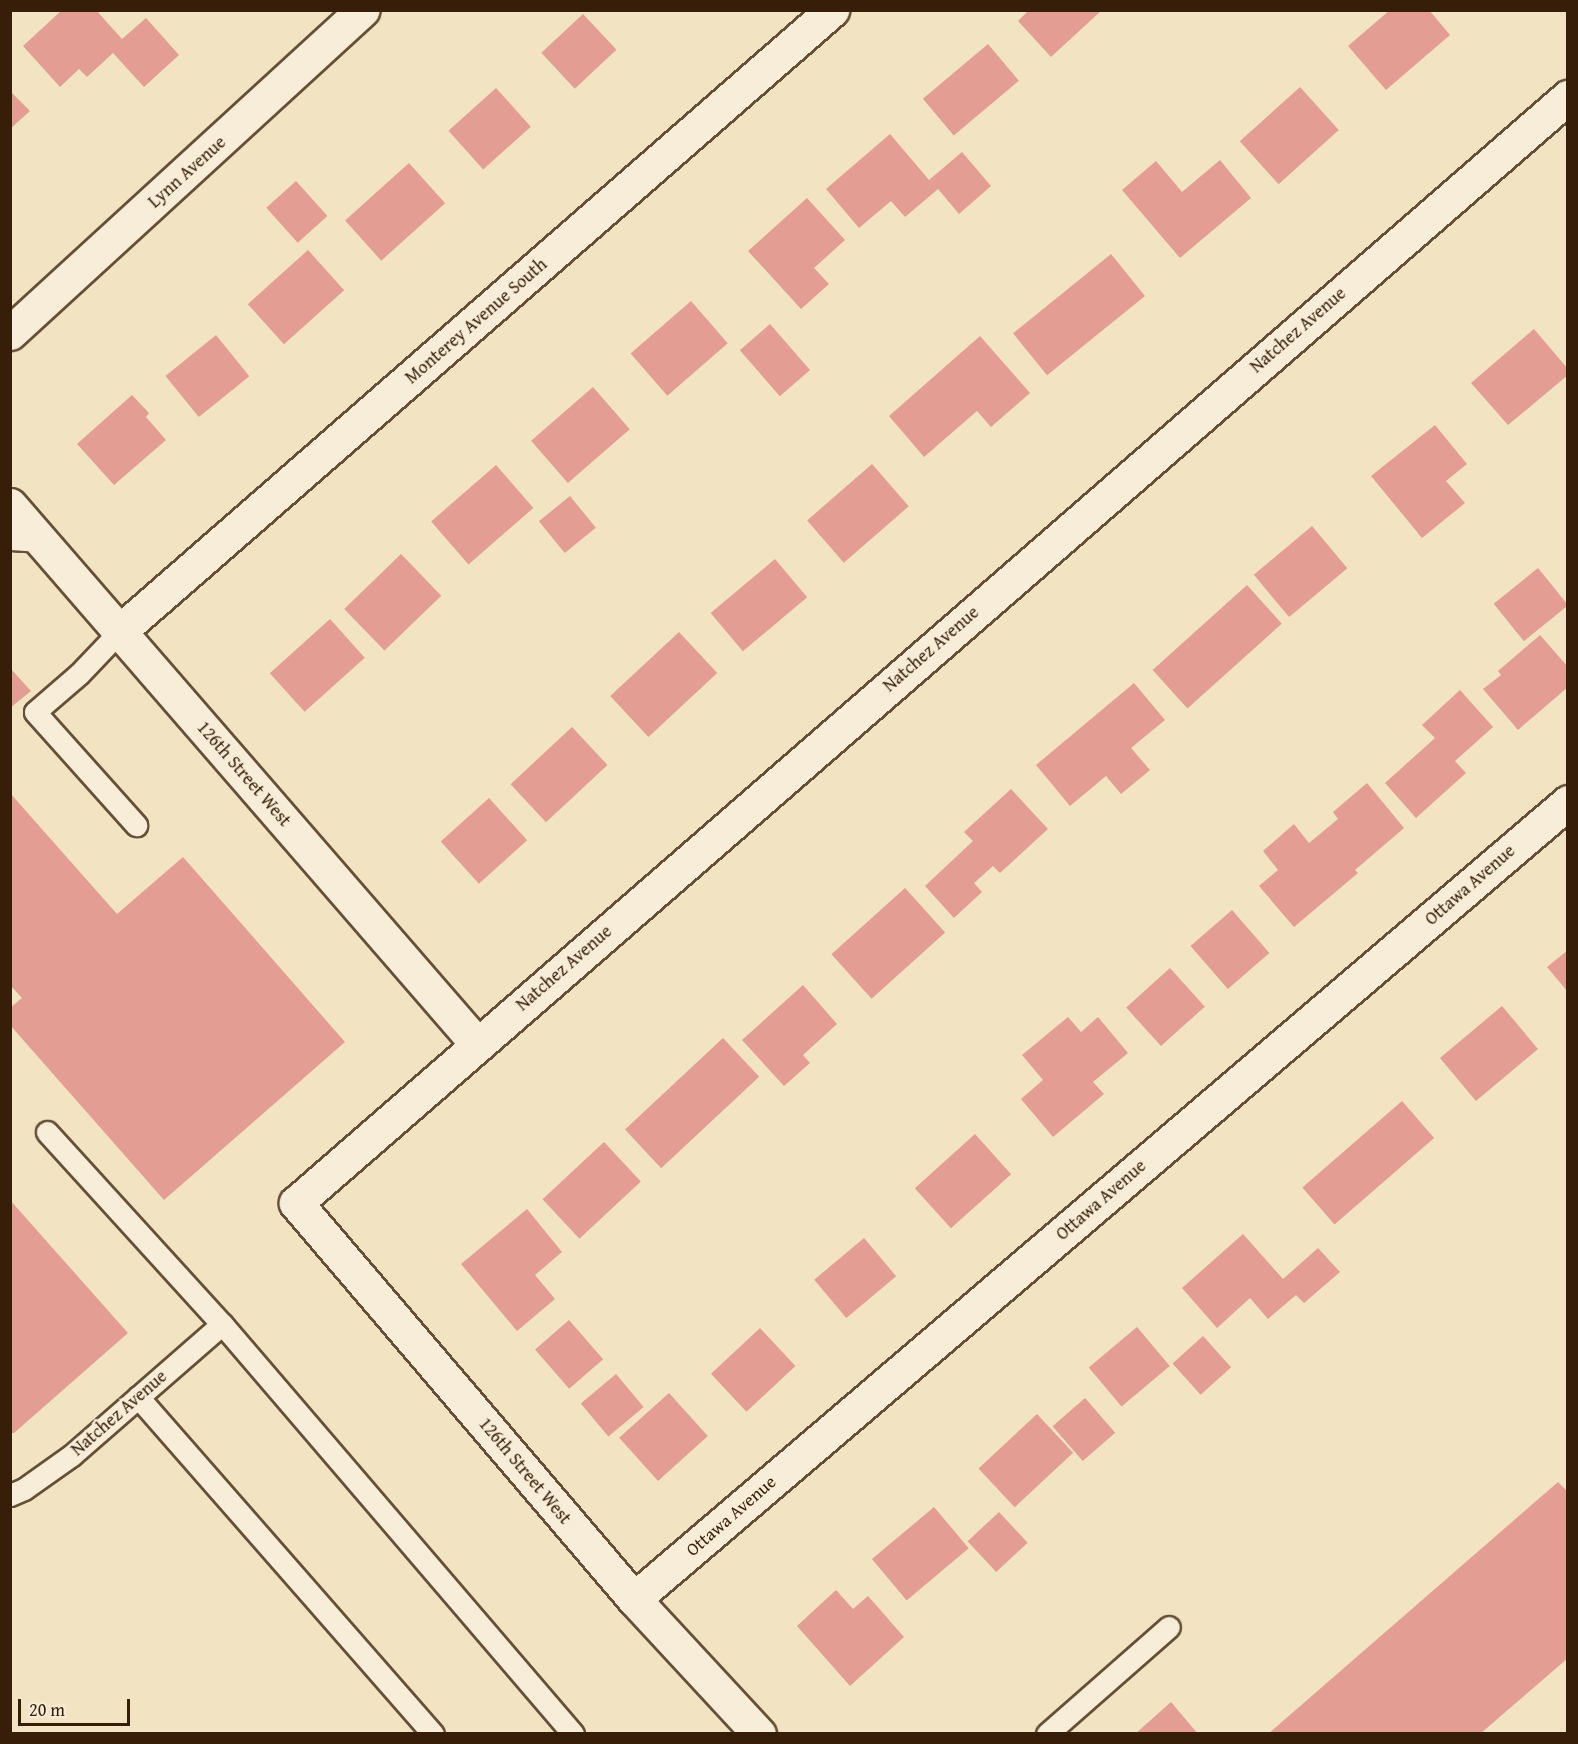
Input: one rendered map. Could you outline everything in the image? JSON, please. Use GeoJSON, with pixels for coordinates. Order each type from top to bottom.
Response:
{"type":"FeatureCollection","features":[{"type":"Feature","properties":{"kind":"street","name":"Lynn Avenue"},"geometry":{"type":"LineString","coordinates":[[10,333],[363,10]]}},
{"type":"Feature","properties":{"kind":"street","name":"Monterey Avenue South"},"geometry":{"type":"LineString","coordinates":[[120,631],[832,10]]}},
{"type":"Feature","properties":{"kind":"street","name":"Natchez Avenue"},"geometry":{"type":"LineString","coordinates":[[296,1203],[1568,97]]}},
{"type":"Feature","properties":{"kind":"street","name":"126th Street West"},"geometry":{"type":"LineString","coordinates":[[10,505],[26,540],[120,631],[477,1044]]}},
{"type":"Feature","properties":{"kind":"street","name":"Ottawa Avenue"},"geometry":{"type":"LineString","coordinates":[[634,1599],[1568,802]]}},
{"type":"Feature","properties":{"kind":"street","name":"126th Street West"},"geometry":{"type":"LineString","coordinates":[[296,1203],[634,1599],[759,1734]]}},
{"type":"Feature","properties":{"kind":"lane"},"geometry":{"type":"LineString","coordinates":[[120,631],[79,674],[35,712],[136,825]]}},
{"type":"Feature","properties":{"kind":"lane"},"geometry":{"type":"LineString","coordinates":[[47,1132],[222,1323],[573,1734]]}},
{"type":"Feature","properties":{"kind":"lane","name":"Natchez Avenue"},"geometry":{"type":"LineString","coordinates":[[10,1495],[24,1489],[72,1455],[222,1323]]}},
{"type":"Feature","properties":{"kind":"lane"},"geometry":{"type":"LineString","coordinates":[[138,1397],[433,1734]]}},
{"type":"Feature","properties":{"kind":"lane"},"geometry":{"type":"LineString","coordinates":[[1047,1734],[1169,1627]]}},
{"type":"Feature","properties":{"kind":"building"},"geometry":{"type":"Polygon","coordinates":[[[62,10],[96,10],[122,39],[146,18],[179,55],[144,87],[113,53],[87,77],[79,69],[60,87],[23,46],[62,10]]]}},
{"type":"Feature","properties":{"kind":"building"},"geometry":{"type":"Polygon","coordinates":[[[1029,10],[1102,10],[1051,57],[1018,21],[1029,10]]]}},
{"type":"Feature","properties":{"kind":"building"},"geometry":{"type":"Polygon","coordinates":[[[1390,10],[1429,10],[1450,35],[1386,90],[1348,46],[1390,10]]]}},
{"type":"Feature","properties":{"kind":"building"},"geometry":{"type":"Polygon","coordinates":[[[583,14],[616,50],[575,89],[541,53],[583,14]]]}},
{"type":"Feature","properties":{"kind":"building"},"geometry":{"type":"Polygon","coordinates":[[[988,44],[1019,81],[954,135],[923,99],[988,44]]]}},
{"type":"Feature","properties":{"kind":"building"},"geometry":{"type":"Polygon","coordinates":[[[1300,87],[1339,130],[1279,184],[1240,141],[1300,87]]]}},
{"type":"Feature","properties":{"kind":"building"},"geometry":{"type":"Polygon","coordinates":[[[496,88],[531,127],[483,169],[448,131],[496,88]]]}},
{"type":"Feature","properties":{"kind":"building"},"geometry":{"type":"Polygon","coordinates":[[[10,91],[30,111],[10,129],[10,91]]]}},
{"type":"Feature","properties":{"kind":"building"},"geometry":{"type":"Polygon","coordinates":[[[890,134],[929,180],[962,152],[991,186],[959,214],[938,189],[905,217],[891,201],[859,228],[826,189],[890,134]]]}},
{"type":"Feature","properties":{"kind":"building"},"geometry":{"type":"Polygon","coordinates":[[[1220,160],[1251,198],[1180,258],[1122,190],[1156,161],[1182,192],[1220,160]]]}},
{"type":"Feature","properties":{"kind":"building"},"geometry":{"type":"Polygon","coordinates":[[[409,163],[445,203],[381,261],[345,221],[409,163]]]}},
{"type":"Feature","properties":{"kind":"building"},"geometry":{"type":"Polygon","coordinates":[[[296,181],[327,216],[298,243],[266,208],[296,181]]]}},
{"type":"Feature","properties":{"kind":"building"},"geometry":{"type":"Polygon","coordinates":[[[807,198],[845,240],[814,268],[829,284],[801,309],[748,251],[807,198]]]}},
{"type":"Feature","properties":{"kind":"building"},"geometry":{"type":"Polygon","coordinates":[[[308,250],[344,290],[284,344],[248,304],[308,250]]]}},
{"type":"Feature","properties":{"kind":"building"},"geometry":{"type":"Polygon","coordinates":[[[1111,254],[1145,296],[1047,375],[1013,333],[1111,254]]]}},
{"type":"Feature","properties":{"kind":"building"},"geometry":{"type":"Polygon","coordinates":[[[691,301],[728,343],[667,396],[631,353],[691,301]]]}},
{"type":"Feature","properties":{"kind":"building"},"geometry":{"type":"Polygon","coordinates":[[[770,324],[810,370],[780,396],[740,350],[770,324]]]}},
{"type":"Feature","properties":{"kind":"building"},"geometry":{"type":"Polygon","coordinates":[[[1534,329],[1568,369],[1568,375],[1508,425],[1471,383],[1534,329]]]}},
{"type":"Feature","properties":{"kind":"building"},"geometry":{"type":"Polygon","coordinates":[[[216,335],[249,376],[199,417],[165,376],[216,335]]]}},
{"type":"Feature","properties":{"kind":"building"},"geometry":{"type":"Polygon","coordinates":[[[980,336],[1030,393],[991,427],[977,411],[924,457],[889,416],[980,336]]]}},
{"type":"Feature","properties":{"kind":"building"},"geometry":{"type":"Polygon","coordinates":[[[593,387],[630,429],[568,483],[531,441],[593,387]]]}},
{"type":"Feature","properties":{"kind":"building"},"geometry":{"type":"Polygon","coordinates":[[[132,395],[149,413],[146,417],[166,440],[114,485],[77,444],[132,395]]]}},
{"type":"Feature","properties":{"kind":"building"},"geometry":{"type":"Polygon","coordinates":[[[1435,425],[1467,464],[1446,481],[1465,503],[1422,538],[1371,476],[1435,425]]]}},
{"type":"Feature","properties":{"kind":"building"},"geometry":{"type":"Polygon","coordinates":[[[872,464],[909,506],[844,563],[807,520],[872,464]]]}},
{"type":"Feature","properties":{"kind":"building"},"geometry":{"type":"Polygon","coordinates":[[[496,465],[533,508],[468,564],[431,521],[496,465]]]}},
{"type":"Feature","properties":{"kind":"building"},"geometry":{"type":"Polygon","coordinates":[[[570,496],[596,528],[565,553],[539,521],[570,496]]]}},
{"type":"Feature","properties":{"kind":"building"},"geometry":{"type":"Polygon","coordinates":[[[1312,526],[1347,568],[1289,617],[1254,575],[1312,526]]]}},
{"type":"Feature","properties":{"kind":"building"},"geometry":{"type":"Polygon","coordinates":[[[401,554],[441,596],[384,651],[344,609],[401,554]]]}},
{"type":"Feature","properties":{"kind":"building"},"geometry":{"type":"Polygon","coordinates":[[[775,559],[807,597],[743,651],[711,613],[775,559]]]}},
{"type":"Feature","properties":{"kind":"building"},"geometry":{"type":"Polygon","coordinates":[[[1538,568],[1568,605],[1524,641],[1494,604],[1538,568]]]}},
{"type":"Feature","properties":{"kind":"building"},"geometry":{"type":"Polygon","coordinates":[[[1247,585],[1282,624],[1187,709],[1153,670],[1247,585]]]}},
{"type":"Feature","properties":{"kind":"building"},"geometry":{"type":"Polygon","coordinates":[[[330,619],[365,658],[305,712],[270,673],[330,619]]]}},
{"type":"Feature","properties":{"kind":"building"},"geometry":{"type":"Polygon","coordinates":[[[679,632],[717,673],[648,737],[610,696],[679,632]]]}},
{"type":"Feature","properties":{"kind":"building"},"geometry":{"type":"Polygon","coordinates":[[[1540,635],[1568,667],[1568,687],[1518,730],[1483,689],[1501,675],[1498,671],[1540,635]]]}},
{"type":"Feature","properties":{"kind":"building"},"geometry":{"type":"Polygon","coordinates":[[[10,668],[31,691],[10,708],[10,668]]]}},
{"type":"Feature","properties":{"kind":"building"},"geometry":{"type":"Polygon","coordinates":[[[1134,683],[1165,720],[1131,748],[1150,770],[1121,794],[1106,776],[1070,806],[1036,765],[1134,683]]]}},
{"type":"Feature","properties":{"kind":"building"},"geometry":{"type":"Polygon","coordinates":[[[1460,690],[1493,727],[1455,761],[1466,773],[1416,818],[1385,783],[1435,738],[1422,725],[1460,690]]]}},
{"type":"Feature","properties":{"kind":"building"},"geometry":{"type":"Polygon","coordinates":[[[572,727],[607,765],[546,822],[511,784],[572,727]]]}},
{"type":"Feature","properties":{"kind":"building"},"geometry":{"type":"Polygon","coordinates":[[[1367,783],[1404,828],[1355,870],[1358,873],[1294,927],[1259,886],[1278,870],[1263,851],[1294,824],[1309,843],[1338,819],[1333,812],[1367,783]]]}},
{"type":"Feature","properties":{"kind":"building"},"geometry":{"type":"Polygon","coordinates":[[[1011,789],[1048,829],[1000,873],[993,866],[974,883],[982,892],[954,918],[925,886],[973,841],[964,832],[1011,789]]]}},
{"type":"Feature","properties":{"kind":"building"},"geometry":{"type":"Polygon","coordinates":[[[10,793],[117,914],[183,857],[345,1042],[164,1200],[10,1025],[10,1008],[22,998],[10,985],[10,793]]]}},
{"type":"Feature","properties":{"kind":"building"},"geometry":{"type":"Polygon","coordinates":[[[489,798],[527,840],[479,884],[441,841],[489,798]]]}},
{"type":"Feature","properties":{"kind":"building"},"geometry":{"type":"Polygon","coordinates":[[[905,888],[945,933],[872,999],[831,954],[905,888]]]}},
{"type":"Feature","properties":{"kind":"building"},"geometry":{"type":"Polygon","coordinates":[[[1232,910],[1269,953],[1228,989],[1190,946],[1232,910]]]}},
{"type":"Feature","properties":{"kind":"building"},"geometry":{"type":"Polygon","coordinates":[[[1568,950],[1568,992],[1547,967],[1568,950]]]}},
{"type":"Feature","properties":{"kind":"building"},"geometry":{"type":"Polygon","coordinates":[[[1170,968],[1205,1007],[1161,1046],[1126,1007],[1170,968]]]}},
{"type":"Feature","properties":{"kind":"building"},"geometry":{"type":"Polygon","coordinates":[[[803,985],[837,1024],[803,1055],[810,1063],[784,1086],[742,1040],[803,985]]]}},
{"type":"Feature","properties":{"kind":"building"},"geometry":{"type":"Polygon","coordinates":[[[1502,1006],[1538,1049],[1476,1101],[1440,1058],[1502,1006]]]}},
{"type":"Feature","properties":{"kind":"building"},"geometry":{"type":"Polygon","coordinates":[[[1068,1017],[1081,1032],[1098,1017],[1128,1053],[1093,1082],[1104,1094],[1053,1137],[1021,1099],[1043,1080],[1022,1055],[1068,1017]]]}},
{"type":"Feature","properties":{"kind":"building"},"geometry":{"type":"Polygon","coordinates":[[[723,1038],[759,1077],[661,1168],[625,1129],[723,1038]]]}},
{"type":"Feature","properties":{"kind":"building"},"geometry":{"type":"Polygon","coordinates":[[[1402,1101],[1434,1138],[1335,1225],[1302,1188],[1402,1101]]]}},
{"type":"Feature","properties":{"kind":"building"},"geometry":{"type":"Polygon","coordinates":[[[975,1134],[1011,1174],[951,1228],[915,1188],[975,1134]]]}},
{"type":"Feature","properties":{"kind":"building"},"geometry":{"type":"Polygon","coordinates":[[[604,1142],[641,1181],[579,1239],[543,1199],[604,1142]]]}},
{"type":"Feature","properties":{"kind":"building"},"geometry":{"type":"Polygon","coordinates":[[[10,1200],[128,1333],[14,1433],[10,1433],[10,1200]]]}},
{"type":"Feature","properties":{"kind":"building"},"geometry":{"type":"Polygon","coordinates":[[[527,1209],[562,1252],[535,1275],[555,1299],[517,1331],[461,1264],[527,1209]]]}},
{"type":"Feature","properties":{"kind":"building"},"geometry":{"type":"Polygon","coordinates":[[[1243,1234],[1283,1279],[1318,1248],[1340,1272],[1304,1303],[1296,1295],[1268,1319],[1250,1298],[1217,1328],[1182,1288],[1243,1234]]]}},
{"type":"Feature","properties":{"kind":"building"},"geometry":{"type":"Polygon","coordinates":[[[864,1238],[896,1276],[846,1318],[814,1280],[864,1238]]]}},
{"type":"Feature","properties":{"kind":"building"},"geometry":{"type":"Polygon","coordinates":[[[569,1320],[603,1359],[569,1389],[535,1350],[569,1320]]]}},
{"type":"Feature","properties":{"kind":"building"},"geometry":{"type":"Polygon","coordinates":[[[1137,1327],[1170,1366],[1122,1407],[1089,1367],[1137,1327]]]}},
{"type":"Feature","properties":{"kind":"building"},"geometry":{"type":"Polygon","coordinates":[[[760,1328],[795,1366],[746,1412],[711,1374],[760,1328]]]}},
{"type":"Feature","properties":{"kind":"building"},"geometry":{"type":"Polygon","coordinates":[[[1203,1336],[1231,1367],[1201,1395],[1173,1363],[1203,1336]]]}},
{"type":"Feature","properties":{"kind":"building"},"geometry":{"type":"Polygon","coordinates":[[[616,1374],[644,1407],[608,1437],[581,1404],[616,1374]]]}},
{"type":"Feature","properties":{"kind":"building"},"geometry":{"type":"Polygon","coordinates":[[[669,1393],[708,1436],[658,1481],[619,1438],[669,1393]]]}},
{"type":"Feature","properties":{"kind":"building"},"geometry":{"type":"Polygon","coordinates":[[[1085,1398],[1115,1433],[1083,1461],[1053,1426],[1085,1398]]]}},
{"type":"Feature","properties":{"kind":"building"},"geometry":{"type":"Polygon","coordinates":[[[1037,1414],[1073,1453],[1015,1507],[978,1469],[1037,1414]]]}},
{"type":"Feature","properties":{"kind":"building"},"geometry":{"type":"Polygon","coordinates":[[[1558,1482],[1568,1492],[1568,1658],[1480,1734],[1268,1734],[1558,1482]]]}},
{"type":"Feature","properties":{"kind":"building"},"geometry":{"type":"Polygon","coordinates":[[[934,1507],[969,1548],[907,1600],[872,1559],[934,1507]]]}},
{"type":"Feature","properties":{"kind":"building"},"geometry":{"type":"Polygon","coordinates":[[[999,1512],[1028,1543],[996,1572],[968,1541],[999,1512]]]}},
{"type":"Feature","properties":{"kind":"building"},"geometry":{"type":"Polygon","coordinates":[[[836,1590],[853,1609],[868,1596],[904,1637],[850,1686],[797,1626],[836,1590]]]}},
{"type":"Feature","properties":{"kind":"building"},"geometry":{"type":"Polygon","coordinates":[[[1171,1702],[1198,1734],[1135,1734],[1171,1702]]]}}]}
